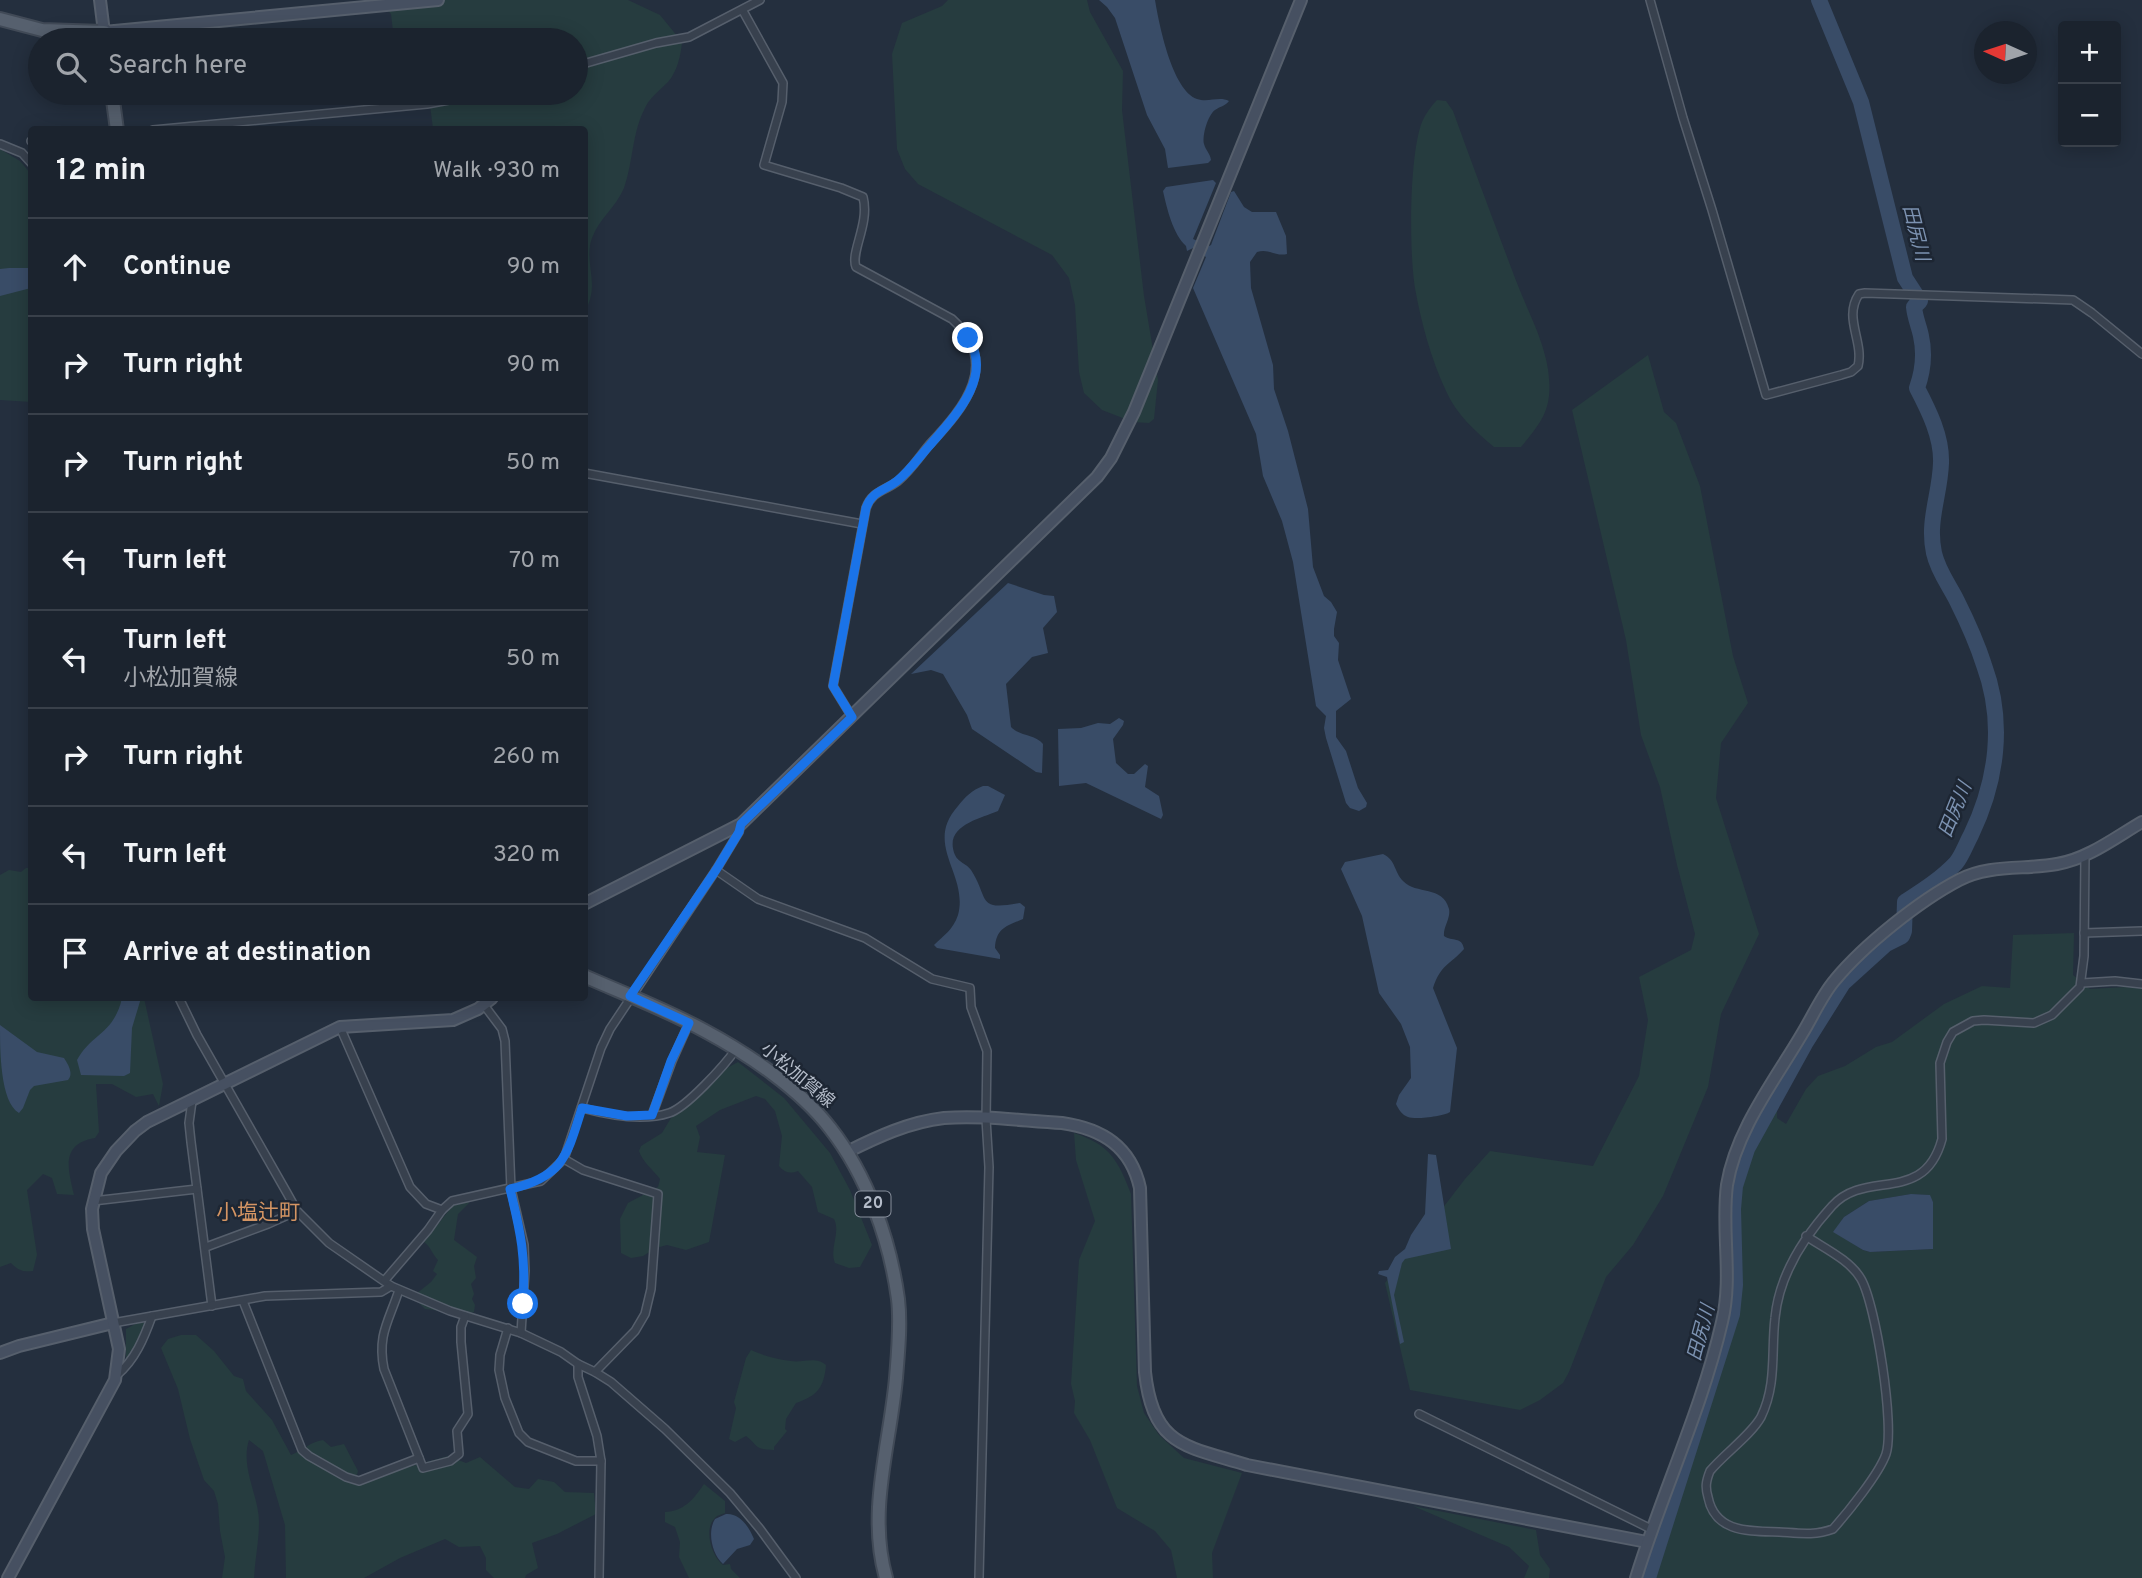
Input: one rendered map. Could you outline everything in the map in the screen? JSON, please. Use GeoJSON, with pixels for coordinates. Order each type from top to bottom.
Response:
{"type":"FeatureCollection","features":[{"type":"Feature","properties":{"kind":"main road"},"geometry":{"type":"LineString","coordinates":[[0,19],[34,28]]}},
{"type":"Feature","properties":{"kind":"main road"},"geometry":{"type":"LineString","coordinates":[[114,105],[116,126]]}},
{"type":"Feature","properties":{"kind":"main road","name":"小松加賀線"},"geometry":{"type":"LineString","coordinates":[[588,978],[689,1023],[754,1060],[804,1100],[829,1126],[847,1152],[872,1202],[898,1301],[896,1381],[883,1458],[878,1524],[881,1562],[886,1578]]}},
{"type":"Feature","properties":{"kind":"street"},"geometry":{"type":"LineString","coordinates":[[100,0],[104,28]]}},
{"type":"Feature","properties":{"kind":"street"},"geometry":{"type":"LineString","coordinates":[[179,28],[438,0]]}},
{"type":"Feature","properties":{"kind":"street"},"geometry":{"type":"LineString","coordinates":[[588,63],[656,43],[689,37],[760,0]]}},
{"type":"Feature","properties":{"kind":"street"},"geometry":{"type":"LineString","coordinates":[[588,902],[741,824],[1097,477],[1111,458],[1134,412],[1301,0]]}},
{"type":"Feature","properties":{"kind":"street"},"geometry":{"type":"LineString","coordinates":[[1650,0],[1766,395],[1841,375],[1858,366],[1860,353],[1852,310],[1859,294],[1865,293],[2073,300],[2142,354]]}},
{"type":"Feature","properties":{"kind":"street"},"geometry":{"type":"LineString","coordinates":[[743,11],[783,83],[782,102],[764,165],[863,197],[866,214],[854,259],[856,267],[952,320],[961,327],[975,348],[975,378],[964,402],[913,467],[896,482],[873,495],[866,508],[833,686],[852,717]]}},
{"type":"Feature","properties":{"kind":"street"},"geometry":{"type":"LineString","coordinates":[[195,126],[416,105]]}},
{"type":"Feature","properties":{"kind":"street"},"geometry":{"type":"LineString","coordinates":[[0,144],[22,153],[28,160]]}},
{"type":"Feature","properties":{"kind":"street"},"geometry":{"type":"LineString","coordinates":[[588,474],[862,524]]}},
{"type":"Feature","properties":{"kind":"street"},"geometry":{"type":"LineString","coordinates":[[1636,1578],[1722,1323],[1727,1286],[1725,1232],[1728,1184],[1740,1144],[1835,980],[1878,938],[1960,879],[1990,869],[2060,864],[2085,855],[2142,822]]}},
{"type":"Feature","properties":{"kind":"street"},"geometry":{"type":"LineString","coordinates":[[0,1353],[113,1323],[265,1296],[382,1292],[442,1210],[452,1201],[541,1181],[564,1159],[601,1048],[630,996],[716,870],[741,824]]}},
{"type":"Feature","properties":{"kind":"street"},"geometry":{"type":"LineString","coordinates":[[1806,1236],[1839,1258],[1862,1280],[1869,1300],[1888,1404],[1889,1442],[1880,1466],[1833,1529],[1809,1534],[1741,1530],[1722,1523],[1714,1514],[1709,1503],[1706,1481],[1710,1471],[1761,1416],[1773,1379],[1777,1300],[1791,1264],[1806,1236],[1847,1192],[1905,1182],[1918,1175],[1932,1162],[1938,1152],[1943,1123],[1940,1063],[1947,1042],[1954,1032],[1973,1021],[2034,1023],[2059,1010],[2075,994],[2082,983],[2085,855]]}},
{"type":"Feature","properties":{"kind":"street"},"geometry":{"type":"LineString","coordinates":[[716,870],[758,898],[865,938],[932,979],[970,988],[971,1007],[987,1051],[986,1119],[989,1167],[979,1578]]}},
{"type":"Feature","properties":{"kind":"street"},"geometry":{"type":"LineString","coordinates":[[2084,933],[2142,931]]}},
{"type":"Feature","properties":{"kind":"street"},"geometry":{"type":"LineString","coordinates":[[2082,983],[2115,981],[2142,984]]}},
{"type":"Feature","properties":{"kind":"street"},"geometry":{"type":"LineString","coordinates":[[180,1001],[297,1211],[329,1243],[399,1290],[465,1316],[521,1333],[595,1371],[627,1394],[730,1493],[796,1578]]}},
{"type":"Feature","properties":{"kind":"street"},"geometry":{"type":"LineString","coordinates":[[8,1578],[117,1375],[119,1349],[93,1229],[93,1201],[101,1173],[124,1142],[147,1122],[340,1027],[453,1020],[488,1001],[505,1041],[510,1189],[524,1245],[521,1333]]}},
{"type":"Feature","properties":{"kind":"street"},"geometry":{"type":"LineString","coordinates":[[652,1115],[671,1061],[689,1023]]}},
{"type":"Feature","properties":{"kind":"street"},"geometry":{"type":"LineString","coordinates":[[340,1027],[410,1187],[426,1204],[442,1210]]}},
{"type":"Feature","properties":{"kind":"street"},"geometry":{"type":"LineString","coordinates":[[582,1108],[627,1116],[666,1114],[682,1106],[727,1062],[736,1049]]}},
{"type":"Feature","properties":{"kind":"street"},"geometry":{"type":"LineString","coordinates":[[192,1101],[189,1123],[212,1306]]}},
{"type":"Feature","properties":{"kind":"street"},"geometry":{"type":"LineString","coordinates":[[847,1152],[876,1137],[943,1118],[1081,1127],[1109,1140],[1132,1162],[1140,1196],[1147,1394],[1154,1416],[1164,1431],[1195,1451],[1247,1465],[1647,1542]]}},
{"type":"Feature","properties":{"kind":"street"},"geometry":{"type":"LineString","coordinates":[[564,1159],[583,1170],[658,1194],[652,1289],[645,1314],[635,1331],[595,1371]]}},
{"type":"Feature","properties":{"kind":"street"},"geometry":{"type":"LineString","coordinates":[[93,1201],[197,1189]]}},
{"type":"Feature","properties":{"kind":"street"},"geometry":{"type":"LineString","coordinates":[[206,1247],[297,1211]]}},
{"type":"Feature","properties":{"kind":"street"},"geometry":{"type":"LineString","coordinates":[[399,1290],[382,1334],[381,1356],[423,1468],[450,1461],[459,1454],[457,1431],[468,1415],[461,1342],[461,1326],[465,1316]]}},
{"type":"Feature","properties":{"kind":"street"},"geometry":{"type":"LineString","coordinates":[[243,1301],[302,1450],[346,1477],[359,1481],[419,1458]]}},
{"type":"Feature","properties":{"kind":"street"},"geometry":{"type":"LineString","coordinates":[[117,1375],[127,1367],[137,1352],[152,1316]]}},
{"type":"Feature","properties":{"kind":"street"},"geometry":{"type":"LineString","coordinates":[[508,1328],[500,1354],[499,1370],[505,1398],[519,1433],[528,1442],[576,1461],[601,1461]]}},
{"type":"Feature","properties":{"kind":"street"},"geometry":{"type":"LineString","coordinates":[[578,1364],[578,1377],[597,1436],[601,1461],[599,1578]]}},
{"type":"Feature","properties":{"kind":"street"},"geometry":{"type":"LineString","coordinates":[[1419,1414],[1651,1529]]}},
{"type":"Feature","properties":{"kind":"green space"},"geometry":{"type":"Polygon","coordinates":[[[382,0],[628,0],[660,15],[682,42],[674,73],[654,95],[640,119],[624,188],[592,238],[589,256],[592,292],[588,305],[588,126],[433,126],[430,105],[588,105],[588,28],[393,28],[391,14],[381,3],[382,0]]]}},
{"type":"Feature","properties":{"kind":"green space"},"geometry":{"type":"Polygon","coordinates":[[[948,0],[1087,0],[1090,12],[1123,71],[1122,110],[1144,296],[1158,380],[1154,419],[1149,423],[1133,422],[1102,410],[1084,393],[1079,372],[1075,305],[1069,278],[1052,255],[918,184],[905,169],[897,149],[892,54],[902,23],[942,6],[948,0]]]}},
{"type":"Feature","properties":{"kind":"green space"},"geometry":{"type":"Polygon","coordinates":[[[1437,100],[1446,101],[1453,111],[1544,350],[1549,380],[1546,411],[1521,447],[1494,447],[1461,415],[1441,379],[1420,314],[1412,251],[1412,180],[1422,122],[1437,100]]]}},
{"type":"Feature","properties":{"kind":"green space"},"geometry":{"type":"Polygon","coordinates":[[[0,149],[20,161],[28,170],[28,402],[0,400],[0,149]]]}},
{"type":"Feature","properties":{"kind":"green space"},"geometry":{"type":"Polygon","coordinates":[[[1648,355],[1664,412],[1676,423],[1700,486],[1733,656],[1748,703],[1721,743],[1716,798],[1759,934],[1721,1014],[1708,1087],[1663,1196],[1633,1245],[1606,1277],[1563,1383],[1540,1400],[1520,1410],[1410,1390],[1385,1283],[1465,1179],[1490,1151],[1593,1166],[1639,1076],[1648,1020],[1639,977],[1691,950],[1695,934],[1660,787],[1641,735],[1626,640],[1572,410],[1648,355]]]}},
{"type":"Feature","properties":{"kind":"green space"},"geometry":{"type":"Polygon","coordinates":[[[28,868],[28,1001],[145,1001],[163,1084],[159,1106],[153,1094],[136,1097],[112,1084],[96,1084],[99,1132],[95,1138],[84,1141],[71,1152],[69,1167],[74,1195],[57,1194],[52,1178],[43,1174],[27,1190],[37,1255],[33,1271],[19,1269],[11,1263],[0,1267],[0,875],[9,870],[21,872],[28,868]]]}},
{"type":"Feature","properties":{"kind":"green space"},"geometry":{"type":"Polygon","coordinates":[[[2074,933],[2073,975],[2090,989],[2142,989],[2142,1578],[1644,1578],[1717,1360],[1731,1308],[1733,1277],[1730,1207],[1736,1174],[1752,1130],[1789,1063],[1798,1066],[1777,1103],[1777,1118],[1786,1124],[1806,1089],[1818,1076],[1845,1066],[1876,1047],[1892,1042],[1944,1004],[1982,986],[2010,988],[2013,935],[2074,933]],[[1911,1194],[1869,1201],[1844,1217],[1834,1232],[1870,1252],[1933,1249],[1933,1202],[1929,1195],[1911,1194]]]}},
{"type":"Feature","properties":{"kind":"green space"},"geometry":{"type":"Polygon","coordinates":[[[738,1062],[784,1098],[830,1153],[850,1190],[872,1245],[860,1267],[849,1268],[835,1263],[834,1219],[818,1212],[812,1187],[798,1171],[788,1172],[779,1166],[782,1136],[775,1111],[765,1099],[756,1096],[720,1110],[696,1126],[700,1137],[697,1152],[725,1155],[709,1242],[686,1250],[667,1245],[643,1256],[631,1258],[621,1253],[620,1219],[628,1203],[658,1187],[660,1179],[643,1158],[639,1151],[641,1146],[662,1133],[671,1118],[727,1068],[738,1062]]]}},
{"type":"Feature","properties":{"kind":"green space"},"geometry":{"type":"Polygon","coordinates":[[[1074,1133],[1096,1143],[1111,1155],[1131,1194],[1137,1386],[1144,1413],[1159,1435],[1184,1458],[1242,1473],[1212,1553],[1213,1578],[1177,1578],[1171,1550],[1155,1531],[1117,1508],[1090,1440],[1074,1413],[1075,1401],[1071,1384],[1079,1260],[1095,1221],[1076,1160],[1074,1133]]]}},
{"type":"Feature","properties":{"kind":"green space"},"geometry":{"type":"Polygon","coordinates":[[[467,1200],[469,1203],[458,1214],[454,1240],[477,1257],[474,1266],[476,1278],[471,1284],[474,1312],[455,1315],[425,1309],[417,1301],[416,1294],[437,1274],[433,1271],[438,1260],[424,1242],[453,1205],[467,1200]]]}},
{"type":"Feature","properties":{"kind":"green space"},"geometry":{"type":"Polygon","coordinates":[[[137,1323],[145,1323],[144,1328],[126,1361],[126,1329],[137,1323]]]}},
{"type":"Feature","properties":{"kind":"green space"},"geometry":{"type":"Polygon","coordinates":[[[181,1335],[196,1335],[214,1351],[234,1376],[243,1379],[246,1391],[272,1420],[291,1455],[323,1440],[331,1447],[344,1444],[358,1471],[355,1482],[448,1456],[466,1463],[480,1457],[515,1487],[529,1489],[538,1479],[554,1482],[565,1492],[594,1493],[596,1514],[557,1534],[532,1543],[538,1568],[525,1578],[494,1578],[486,1570],[486,1558],[480,1546],[459,1547],[445,1539],[400,1558],[364,1578],[286,1578],[285,1525],[263,1451],[249,1440],[248,1471],[259,1522],[254,1578],[222,1578],[225,1557],[218,1504],[214,1491],[204,1480],[190,1439],[178,1389],[161,1348],[168,1339],[181,1335]]]}},
{"type":"Feature","properties":{"kind":"green space"},"geometry":{"type":"Polygon","coordinates":[[[751,1350],[781,1359],[814,1360],[826,1365],[818,1390],[796,1403],[786,1419],[787,1431],[774,1450],[760,1448],[746,1436],[735,1442],[729,1439],[736,1408],[734,1402],[746,1358],[751,1350]]]}},
{"type":"Feature","properties":{"kind":"green space"},"geometry":{"type":"Polygon","coordinates":[[[704,1484],[725,1501],[725,1513],[711,1523],[709,1536],[712,1550],[723,1565],[730,1564],[740,1578],[689,1578],[679,1557],[680,1542],[675,1527],[665,1522],[665,1512],[688,1504],[704,1484]]]}},
{"type":"Feature","properties":{"kind":"green space"},"geometry":{"type":"Polygon","coordinates":[[[1413,1506],[1536,1530],[1540,1555],[1550,1569],[1549,1578],[1524,1578],[1529,1566],[1509,1547],[1413,1506]]]}},
{"type":"Feature","properties":{"kind":"water"},"geometry":{"type":"Polygon","coordinates":[[[1099,0],[1155,0],[1168,55],[1180,83],[1197,99],[1229,101],[1212,113],[1206,125],[1204,140],[1211,160],[1208,163],[1168,168],[1165,149],[1147,115],[1115,18],[1099,0]]]}},
{"type":"Feature","properties":{"kind":"water"},"geometry":{"type":"Polygon","coordinates":[[[1213,180],[1216,183],[1193,239],[1211,245],[1231,192],[1234,191],[1244,207],[1252,212],[1276,212],[1286,236],[1287,254],[1261,251],[1257,252],[1250,262],[1251,288],[1273,365],[1274,389],[1308,509],[1313,567],[1324,596],[1337,612],[1334,636],[1339,643],[1338,660],[1351,699],[1336,711],[1336,737],[1346,751],[1358,788],[1367,803],[1366,807],[1359,811],[1350,808],[1346,803],[1326,738],[1326,716],[1316,706],[1293,562],[1282,521],[1263,476],[1256,434],[1193,288],[1206,257],[1193,248],[1187,251],[1174,228],[1163,191],[1166,187],[1213,180]]]}},
{"type":"Feature","properties":{"kind":"water"},"geometry":{"type":"Polygon","coordinates":[[[28,268],[28,289],[0,296],[0,269],[28,268]]]}},
{"type":"Feature","properties":{"kind":"water"},"geometry":{"type":"Polygon","coordinates":[[[1008,583],[1054,596],[1057,612],[1043,628],[1048,653],[1032,657],[1006,684],[1011,727],[1043,744],[1042,773],[1036,772],[972,729],[967,715],[943,674],[931,670],[911,674],[1008,583]]]}},
{"type":"Feature","properties":{"kind":"water"},"geometry":{"type":"Polygon","coordinates":[[[1119,718],[1124,721],[1113,739],[1116,763],[1128,774],[1134,774],[1145,764],[1148,766],[1145,787],[1159,796],[1163,815],[1161,819],[1086,783],[1059,786],[1058,729],[1081,728],[1098,723],[1110,724],[1119,718]]]}},
{"type":"Feature","properties":{"kind":"water"},"geometry":{"type":"Polygon","coordinates":[[[983,786],[1005,795],[998,811],[958,830],[953,845],[956,857],[971,870],[986,901],[996,905],[1020,903],[1025,907],[1023,919],[1003,929],[998,936],[995,948],[1000,959],[937,948],[934,945],[954,925],[960,900],[946,847],[948,820],[966,797],[983,786]]]}},
{"type":"Feature","properties":{"kind":"water"},"geometry":{"type":"Polygon","coordinates":[[[1383,854],[1390,859],[1400,878],[1408,885],[1435,893],[1446,901],[1449,912],[1444,936],[1461,942],[1464,949],[1443,969],[1433,988],[1457,1048],[1450,1112],[1442,1115],[1412,1118],[1404,1115],[1396,1104],[1411,1078],[1410,1047],[1401,1024],[1379,993],[1362,916],[1341,869],[1345,862],[1383,854]]]}},
{"type":"Feature","properties":{"kind":"water"},"geometry":{"type":"Polygon","coordinates":[[[121,1001],[140,1001],[132,1028],[130,1073],[124,1076],[81,1075],[77,1060],[114,1019],[121,1001]]]}},
{"type":"Feature","properties":{"kind":"water"},"geometry":{"type":"Polygon","coordinates":[[[0,1025],[37,1052],[64,1058],[69,1066],[68,1080],[34,1086],[19,1113],[8,1098],[5,1087],[0,1025]]]}},
{"type":"Feature","properties":{"kind":"water"},"geometry":{"type":"Polygon","coordinates":[[[1428,1154],[1436,1155],[1451,1249],[1405,1259],[1402,1263],[1394,1295],[1404,1342],[1400,1344],[1387,1277],[1378,1274],[1379,1271],[1388,1270],[1395,1257],[1405,1249],[1425,1214],[1428,1154]]]}},
{"type":"Feature","properties":{"kind":"water"},"geometry":{"type":"Polygon","coordinates":[[[1911,1194],[1930,1195],[1933,1202],[1933,1249],[1870,1252],[1833,1232],[1844,1217],[1869,1201],[1911,1194]]]}},
{"type":"Feature","properties":{"kind":"water"},"geometry":{"type":"Polygon","coordinates":[[[726,1514],[740,1518],[754,1539],[750,1545],[737,1549],[723,1564],[714,1549],[711,1530],[715,1519],[726,1514]]]}},
{"type":"Feature","properties":{"kind":"waterway","name":"田尻川"},"geometry":{"type":"LineString","coordinates":[[1648,1578],[1732,1314],[1735,1285],[1735,1186],[1747,1149],[1806,1042],[1843,983],[1886,944],[1902,936],[1905,902],[1944,874],[1960,857],[1987,794],[1995,751],[1996,730],[1991,686],[1968,624],[1934,553],[1932,530],[1941,453],[1934,424],[1917,388],[1923,349],[1914,307],[1920,301],[1905,278],[1861,102],[1819,0]]}},
{"type":"Feature","properties":{"kind":"district","name":"小塩辻町"},"geometry":{"type":"Point","coordinates":[258,1213]}},
{"type":"Feature","properties":{"kind":"route"},"geometry":{"type":"LineString","coordinates":[[523,1304],[524,1245],[510,1189],[541,1181],[564,1159],[582,1108],[636,1117],[652,1115],[671,1061],[689,1023],[630,996],[716,870],[741,824],[852,717],[833,686],[866,508],[873,495],[896,482],[913,467],[971,392],[975,378],[975,348],[968,338]]}}]}
